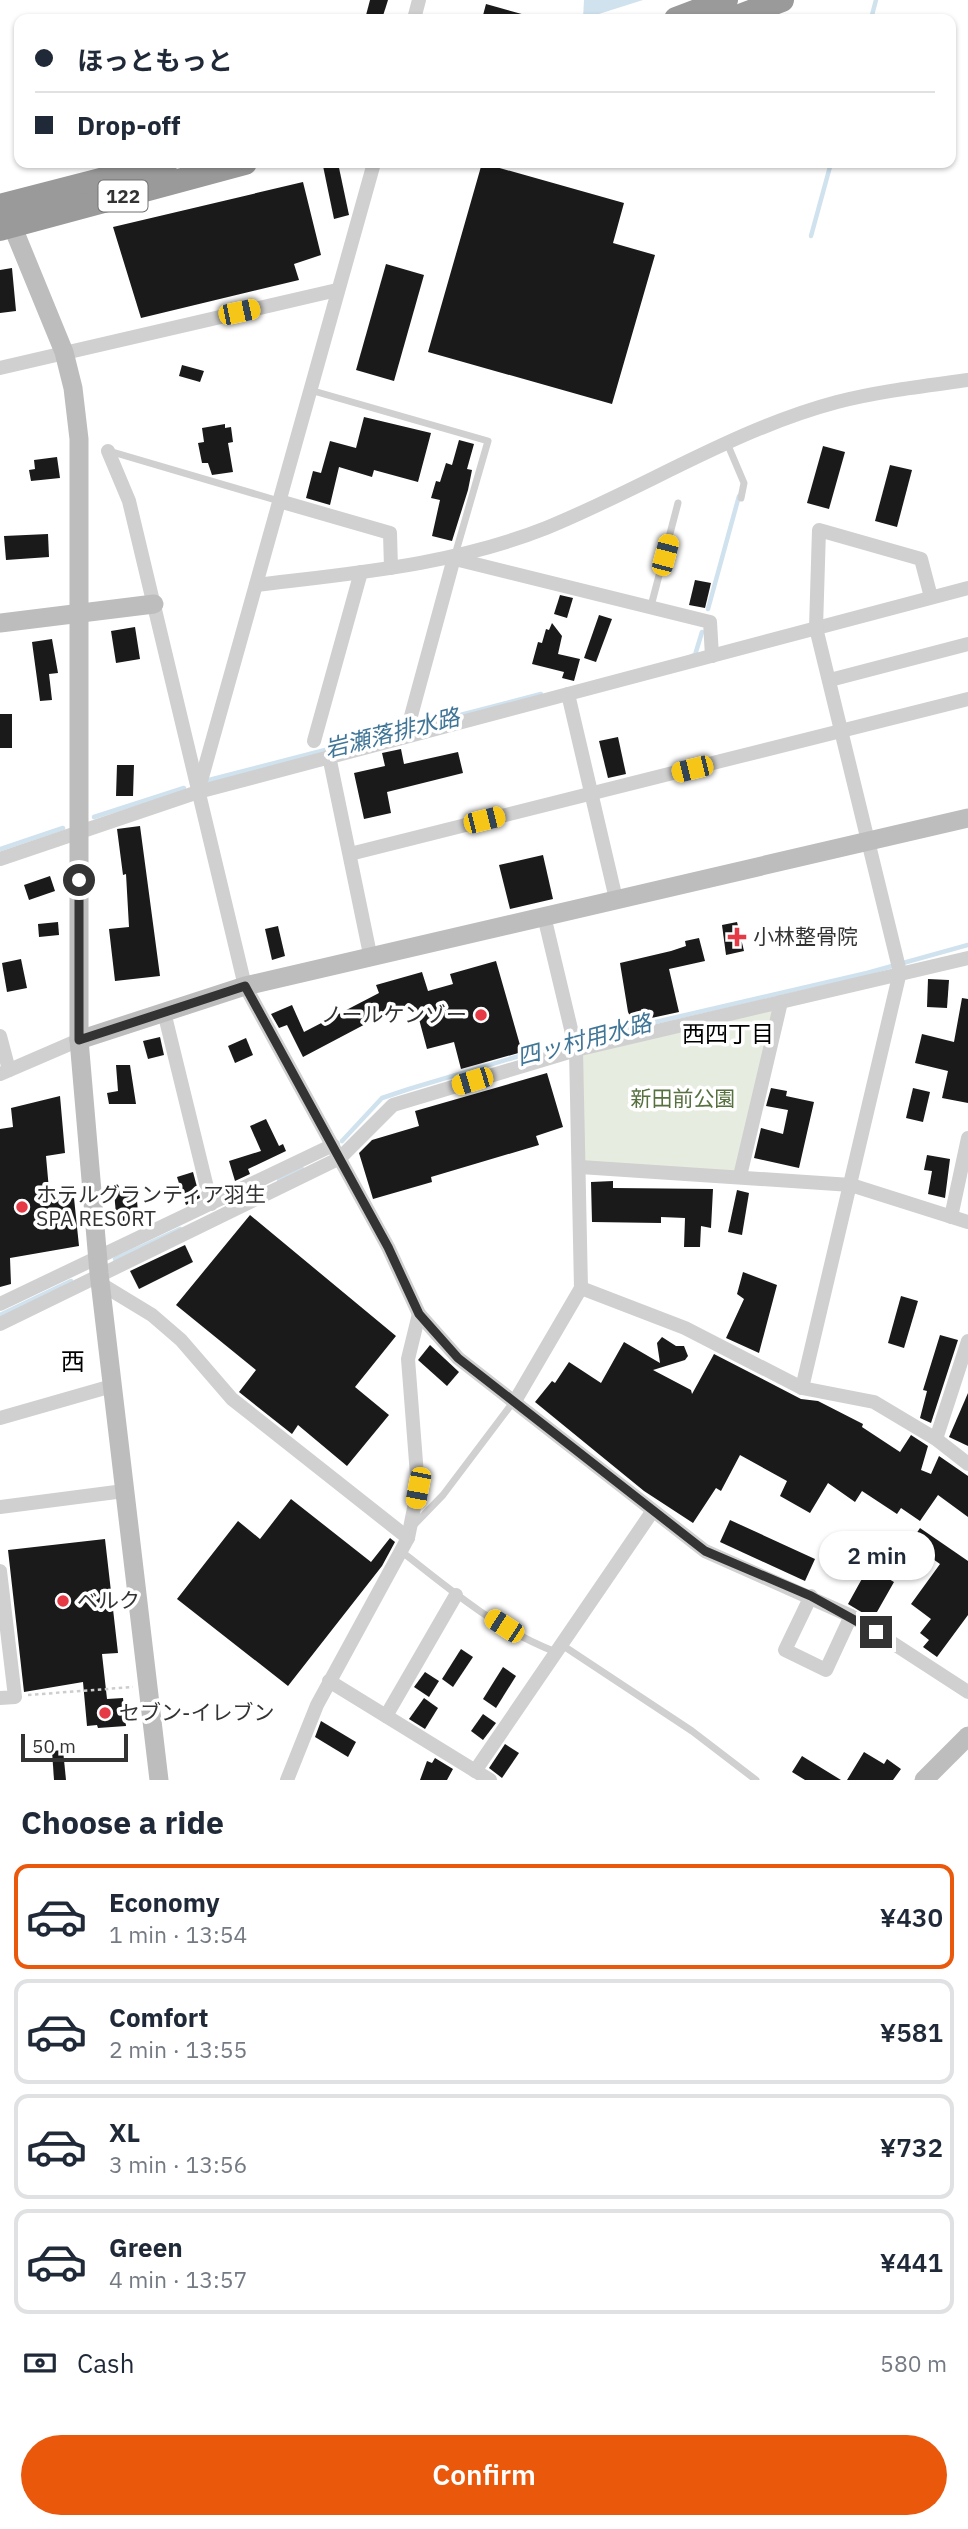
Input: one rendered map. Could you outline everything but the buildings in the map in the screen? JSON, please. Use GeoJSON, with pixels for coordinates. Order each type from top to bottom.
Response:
{"type":"FeatureCollection","features":[{"type":"Feature","properties":{"kind":"highway"},"geometry":{"type":"LineString","coordinates":[[689,14],[726,0]]}},
{"type":"Feature","properties":{"kind":"highway"},"geometry":{"type":"LineString","coordinates":[[745,14],[782,0]]}},
{"type":"Feature","properties":{"kind":"highway","name":"122"},"geometry":{"type":"LineString","coordinates":[[3,212],[149,168]]}},
{"type":"Feature","properties":{"kind":"highway","name":"122"},"geometry":{"type":"LineString","coordinates":[[3,212],[220,168]]}},
{"type":"Feature","properties":{"kind":"street"},"geometry":{"type":"LineString","coordinates":[[198,792],[373,168]]}},
{"type":"Feature","properties":{"kind":"street"},"geometry":{"type":"LineString","coordinates":[[3,212],[64,352],[73,388],[79,439],[79,1040],[99,1272],[159,1780]]}},
{"type":"Feature","properties":{"kind":"street"},"geometry":{"type":"LineString","coordinates":[[0,368],[337,290]]}},
{"type":"Feature","properties":{"kind":"street"},"geometry":{"type":"LineString","coordinates":[[256,585],[454,558],[545,528],[727,443],[838,402],[968,380]]}},
{"type":"Feature","properties":{"kind":"street"},"geometry":{"type":"LineString","coordinates":[[108,451],[129,501],[245,986],[388,1247],[419,1314],[458,1358],[705,1551],[851,1616],[968,1692]]}},
{"type":"Feature","properties":{"kind":"street"},"geometry":{"type":"LineString","coordinates":[[279,501],[390,533],[391,568]]}},
{"type":"Feature","properties":{"kind":"street"},"geometry":{"type":"LineString","coordinates":[[802,1388],[900,972],[816,628],[819,530],[921,559],[931,597]]}},
{"type":"Feature","properties":{"kind":"street"},"geometry":{"type":"LineString","coordinates":[[454,558],[710,622],[712,656]]}},
{"type":"Feature","properties":{"kind":"street"},"geometry":{"type":"LineString","coordinates":[[411,716],[454,558]]}},
{"type":"Feature","properties":{"kind":"street"},"geometry":{"type":"LineString","coordinates":[[314,741],[361,572]]}},
{"type":"Feature","properties":{"kind":"street"},"geometry":{"type":"LineString","coordinates":[[0,859],[79,830],[198,792],[968,588]]}},
{"type":"Feature","properties":{"kind":"street"},"geometry":{"type":"LineString","coordinates":[[0,623],[154,604]]}},
{"type":"Feature","properties":{"kind":"street"},"geometry":{"type":"LineString","coordinates":[[830,680],[968,644]]}},
{"type":"Feature","properties":{"kind":"street"},"geometry":{"type":"LineString","coordinates":[[568,694],[616,899]]}},
{"type":"Feature","properties":{"kind":"street"},"geometry":{"type":"LineString","coordinates":[[350,854],[968,699]]}},
{"type":"Feature","properties":{"kind":"street"},"geometry":{"type":"LineString","coordinates":[[329,756],[371,958]]}},
{"type":"Feature","properties":{"kind":"street"},"geometry":{"type":"LineString","coordinates":[[0,1036],[4,1072],[79,1040],[245,986],[968,818]]}},
{"type":"Feature","properties":{"kind":"street"},"geometry":{"type":"LineString","coordinates":[[514,1401],[581,1287],[576,1049],[544,916]]}},
{"type":"Feature","properties":{"kind":"street"},"geometry":{"type":"LineString","coordinates":[[0,1324],[336,1152],[393,1105],[576,1049],[968,958]]}},
{"type":"Feature","properties":{"kind":"street"},"geometry":{"type":"LineString","coordinates":[[740,1176],[781,1002]]}},
{"type":"Feature","properties":{"kind":"street"},"geometry":{"type":"LineString","coordinates":[[164,1012],[211,1204]]}},
{"type":"Feature","properties":{"kind":"street"},"geometry":{"type":"LineString","coordinates":[[951,1217],[968,1138]]}},
{"type":"Feature","properties":{"kind":"street"},"geometry":{"type":"LineString","coordinates":[[0,1304],[99,1272],[211,1204],[336,1152]]}},
{"type":"Feature","properties":{"kind":"street"},"geometry":{"type":"LineString","coordinates":[[580,1167],[851,1185],[968,1222]]}},
{"type":"Feature","properties":{"kind":"street"},"geometry":{"type":"LineString","coordinates":[[99,1272],[181,1340],[232,1399],[406,1540]]}},
{"type":"Feature","properties":{"kind":"street"},"geometry":{"type":"LineString","coordinates":[[581,1287],[685,1328],[802,1388],[874,1402],[936,1439],[968,1464]]}},
{"type":"Feature","properties":{"kind":"street"},"geometry":{"type":"LineString","coordinates":[[288,1780],[329,1681],[406,1540],[418,1488],[408,1359],[419,1314]]}},
{"type":"Feature","properties":{"kind":"street"},"geometry":{"type":"LineString","coordinates":[[936,1439],[968,1341]]}},
{"type":"Feature","properties":{"kind":"street"},"geometry":{"type":"LineString","coordinates":[[0,1418],[112,1386]]}},
{"type":"Feature","properties":{"kind":"street"},"geometry":{"type":"LineString","coordinates":[[0,1507],[124,1491]]}},
{"type":"Feature","properties":{"kind":"street"},"geometry":{"type":"LineString","coordinates":[[475,1771],[652,1512]]}},
{"type":"Feature","properties":{"kind":"street"},"geometry":{"type":"LineString","coordinates":[[0,1570],[7,1697]]}},
{"type":"Feature","properties":{"kind":"street"},"geometry":{"type":"LineString","coordinates":[[386,1716],[456,1595]]}},
{"type":"Feature","properties":{"kind":"street"},"geometry":{"type":"LineString","coordinates":[[811,1596],[786,1650],[826,1670],[851,1616]]}},
{"type":"Feature","properties":{"kind":"street"},"geometry":{"type":"LineString","coordinates":[[329,1681],[490,1780]]}},
{"type":"Feature","properties":{"kind":"street"},"geometry":{"type":"LineString","coordinates":[[924,1780],[968,1735]]}},
{"type":"Feature","properties":{"kind":"lane"},"geometry":{"type":"LineString","coordinates":[[310,390],[488,441],[454,558]]}},
{"type":"Feature","properties":{"kind":"lane"},"geometry":{"type":"LineString","coordinates":[[727,443],[744,483],[741,498]]}},
{"type":"Feature","properties":{"kind":"lane"},"geometry":{"type":"LineString","coordinates":[[108,451],[279,501]]}},
{"type":"Feature","properties":{"kind":"lane"},"geometry":{"type":"LineString","coordinates":[[651,606],[678,503]]}},
{"type":"Feature","properties":{"kind":"lane"},"geometry":{"type":"LineString","coordinates":[[514,1401],[406,1540],[456,1595],[526,1640],[559,1649],[692,1731],[756,1780]]}},
{"type":"Feature","properties":{"kind":"path"},"geometry":{"type":"LineString","coordinates":[[7,1697],[133,1687]]}},
{"type":"Feature","properties":{"kind":"green space","name":"新田前公園"},"geometry":{"type":"Polygon","coordinates":[[[781,1002],[740,1176],[580,1167],[576,1050],[781,1002]]]}},
{"type":"Feature","properties":{"kind":"water"},"geometry":{"type":"Polygon","coordinates":[[[584,0],[643,0],[599,14],[583,14],[584,0]]]}},
{"type":"Feature","properties":{"kind":"waterway","name":"岩瀬落排水路"},"geometry":{"type":"LineString","coordinates":[[872,14],[876,0]]}},
{"type":"Feature","properties":{"kind":"waterway","name":"岩瀬落排水路"},"geometry":{"type":"LineString","coordinates":[[811,236],[830,168]]}},
{"type":"Feature","properties":{"kind":"waterway","name":"岩瀬落排水路"},"geometry":{"type":"LineString","coordinates":[[708,609],[739,496]]}},
{"type":"Feature","properties":{"kind":"waterway","name":"岩瀬落排水路"},"geometry":{"type":"LineString","coordinates":[[692,656],[695,655],[702,632]]}},
{"type":"Feature","properties":{"kind":"waterway","name":"岩瀬落排水路"},"geometry":{"type":"LineString","coordinates":[[209,780],[541,694]]}},
{"type":"Feature","properties":{"kind":"waterway","name":"岩瀬落排水路"},"geometry":{"type":"LineString","coordinates":[[94,817],[184,788]]}},
{"type":"Feature","properties":{"kind":"waterway","name":"岩瀬落排水路"},"geometry":{"type":"LineString","coordinates":[[0,849],[63,828]]}},
{"type":"Feature","properties":{"kind":"waterway","name":"四ッ村用水路"},"geometry":{"type":"LineString","coordinates":[[342,1141],[382,1098],[409,1089],[556,1045],[867,973],[968,945]]}},
{"type":"Feature","properties":{"kind":"waterway","name":"四ッ村用水路"},"geometry":{"type":"LineString","coordinates":[[279,1180],[302,1169]]}},
{"type":"Feature","properties":{"kind":"waterway","name":"四ッ村用水路"},"geometry":{"type":"LineString","coordinates":[[115,1259],[180,1229]]}},
{"type":"Feature","properties":{"kind":"waterway"},"geometry":{"type":"LineString","coordinates":[[0,1315],[71,1281]]}},
{"type":"Feature","properties":{"kind":"place","name":"小林整骨院"},"geometry":{"type":"Point","coordinates":[737,937]}},
{"type":"Feature","properties":{"kind":"place","name":"ノールケンゾー"},"geometry":{"type":"Point","coordinates":[481,1015]}},
{"type":"Feature","properties":{"kind":"place","name":"ホテルグランティア羽生 SPA RESORT"},"geometry":{"type":"Point","coordinates":[22,1207]}},
{"type":"Feature","properties":{"kind":"place","name":"ベルク"},"geometry":{"type":"Point","coordinates":[63,1601]}},
{"type":"Feature","properties":{"kind":"place","name":"セブン-イレブン"},"geometry":{"type":"Point","coordinates":[105,1713]}},
{"type":"Feature","properties":{"kind":"district","name":"西四丁目"},"geometry":{"type":"Point","coordinates":[728,1034]}},
{"type":"Feature","properties":{"kind":"district","name":"西"},"geometry":{"type":"Point","coordinates":[73,1362]}},
{"type":"Feature","properties":{"kind":"route"},"geometry":{"type":"LineString","coordinates":[[79,880],[79,1040],[245,986],[259,1016],[388,1247],[419,1314],[458,1358],[705,1551],[811,1596],[876,1632]]}}]}
